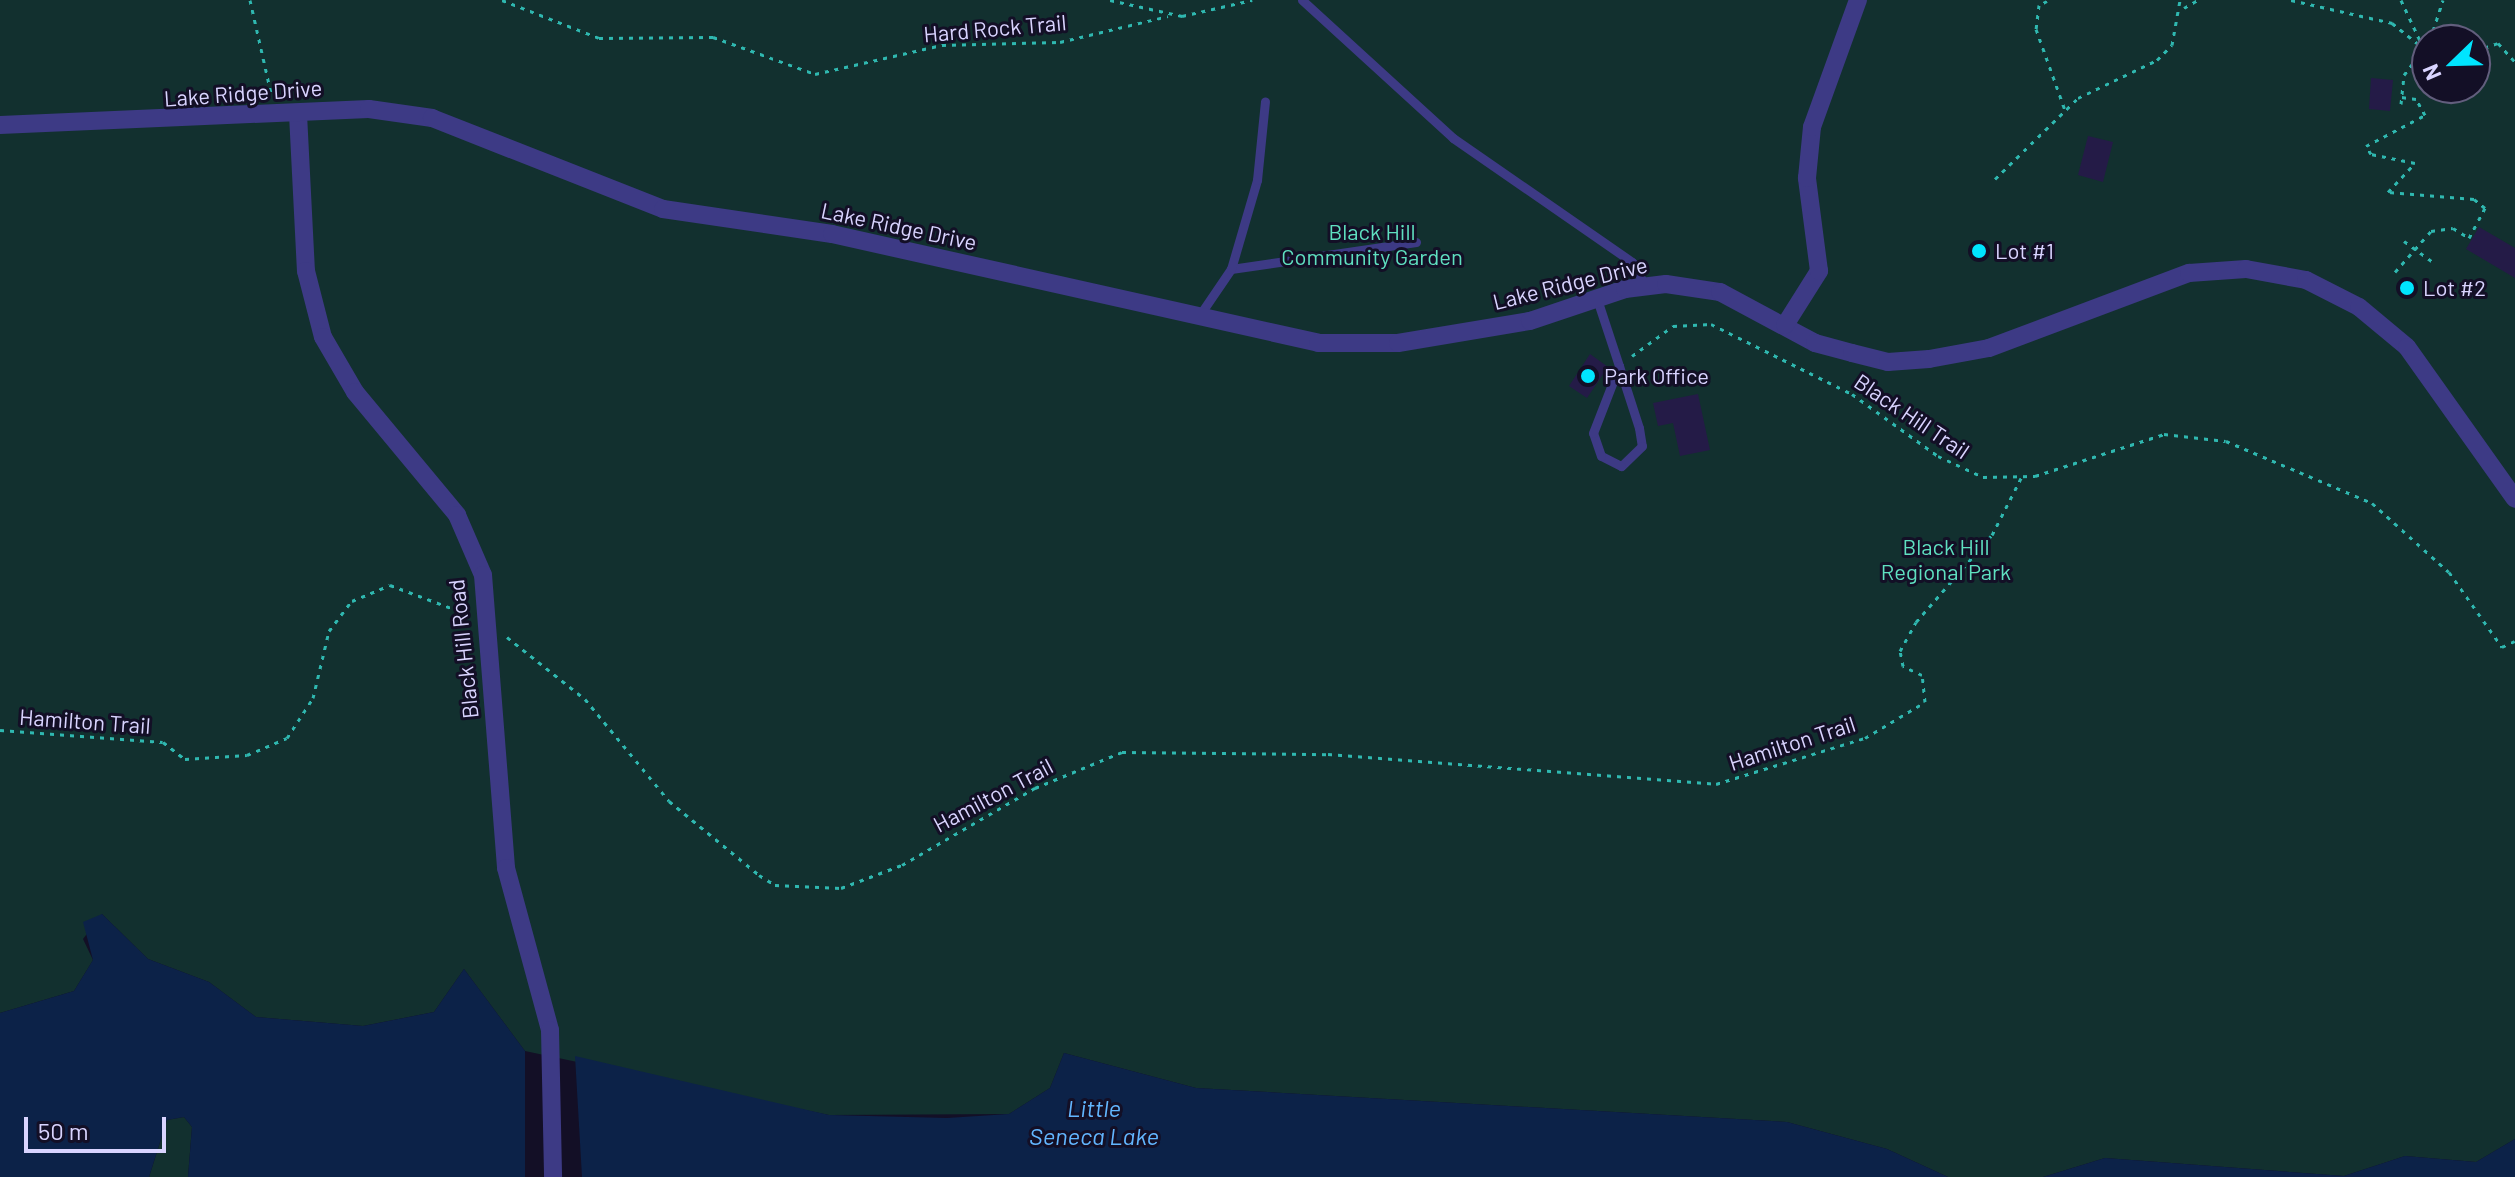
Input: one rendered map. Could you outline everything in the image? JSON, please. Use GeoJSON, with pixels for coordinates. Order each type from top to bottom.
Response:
{"type":"FeatureCollection","features":[{"type":"Feature","properties":{"kind":"street"},"geometry":{"type":"LineString","coordinates":[[1785,325],[1819,271],[1807,178],[1812,127],[1858,0]]}},
{"type":"Feature","properties":{"kind":"street","name":"Lake Ridge Drive"},"geometry":{"type":"LineString","coordinates":[[0,125],[274,116],[369,109],[432,118],[663,209],[832,234],[1277,338],[1398,343],[1530,321],[1646,287],[1720,292],[1785,325],[1864,356],[1929,359],[1989,348],[2189,273],[2246,269],[2306,280],[2359,307],[2407,347],[2515,499]]}},
{"type":"Feature","properties":{"kind":"street","name":"Black Hill Road"},"geometry":{"type":"LineString","coordinates":[[298,114],[306,271],[323,337],[355,392],[457,515],[483,575],[506,868],[550,1030],[553,1177]]}},
{"type":"Feature","properties":{"kind":"lane"},"geometry":{"type":"LineString","coordinates":[[1302,0],[1453,138],[1632,262],[1646,287]]}},
{"type":"Feature","properties":{"kind":"lane"},"geometry":{"type":"LineString","coordinates":[[1197,319],[1231,269],[1257,180],[1265,101]]}},
{"type":"Feature","properties":{"kind":"lane"},"geometry":{"type":"LineString","coordinates":[[1231,269],[1416,242]]}},
{"type":"Feature","properties":{"kind":"lane"},"geometry":{"type":"LineString","coordinates":[[1597,299],[1619,366],[1642,446],[1621,466],[1601,456],[1593,433],[1619,366]]}},
{"type":"Feature","properties":{"kind":"path"},"geometry":{"type":"LineString","coordinates":[[250,0],[267,52],[274,116]]}},
{"type":"Feature","properties":{"kind":"path","name":"Hard Rock Trail"},"geometry":{"type":"LineString","coordinates":[[502,0],[599,38],[713,37],[815,74],[942,45],[1060,42],[1168,16]]}},
{"type":"Feature","properties":{"kind":"path"},"geometry":{"type":"LineString","coordinates":[[1110,0],[1168,16],[1252,0]]}},
{"type":"Feature","properties":{"kind":"path"},"geometry":{"type":"LineString","coordinates":[[1995,179],[2065,110],[2104,80],[2157,60],[2172,45],[2183,9],[2180,0]]}},
{"type":"Feature","properties":{"kind":"path"},"geometry":{"type":"LineString","coordinates":[[2183,9],[2198,0]]}},
{"type":"Feature","properties":{"kind":"path"},"geometry":{"type":"LineString","coordinates":[[2291,0],[2392,23],[2411,37]]}},
{"type":"Feature","properties":{"kind":"path"},"geometry":{"type":"LineString","coordinates":[[2401,0],[2414,24]]}},
{"type":"Feature","properties":{"kind":"path"},"geometry":{"type":"LineString","coordinates":[[2435,24],[2443,0]]}},
{"type":"Feature","properties":{"kind":"path"},"geometry":{"type":"LineString","coordinates":[[2047,1],[2039,5],[2036,29],[2065,110]]}},
{"type":"Feature","properties":{"kind":"path"},"geometry":{"type":"LineString","coordinates":[[2491,45],[2498,43],[2515,62]]}},
{"type":"Feature","properties":{"kind":"path"},"geometry":{"type":"LineString","coordinates":[[2401,104],[2404,75],[2411,66]]}},
{"type":"Feature","properties":{"kind":"path"},"geometry":{"type":"LineString","coordinates":[[2395,272],[2413,247],[2445,227],[2469,238],[2485,208],[2474,199],[2388,192],[2415,163],[2371,154],[2366,146],[2425,115],[2416,99],[2401,97]]}},
{"type":"Feature","properties":{"kind":"path"},"geometry":{"type":"LineString","coordinates":[[2404,241],[2432,261]]}},
{"type":"Feature","properties":{"kind":"path","name":"Black Hill Trail"},"geometry":{"type":"LineString","coordinates":[[1628,349],[1631,357],[1673,326],[1711,324],[1852,394],[1961,470],[2021,478],[2138,438],[2197,434],[2226,441],[2372,503],[2457,580],[2502,647],[2515,641]]}},
{"type":"Feature","properties":{"kind":"path","name":"Hamilton Trail"},"geometry":{"type":"LineString","coordinates":[[0,730],[163,742],[185,759],[247,755],[287,738],[313,698],[329,631],[352,601],[390,585],[487,621],[585,699],[669,801],[775,885],[826,889],[902,865],[1035,788],[1122,752],[1328,754],[1716,784],[1865,738],[1925,702],[1922,675],[1903,666],[1900,651],[1916,622],[1992,535],[2021,478]]}},
{"type":"Feature","properties":{"kind":"green space","name":"Black Hill Regional Park"},"geometry":{"type":"Polygon","coordinates":[[[0,0],[2515,0],[2515,1139],[2476,1162],[2405,1156],[2344,1176],[2105,1158],[2043,1177],[1948,1177],[1887,1149],[1787,1122],[1196,1088],[1064,1053],[1050,1088],[1009,1114],[829,1115],[525,1051],[464,969],[434,1012],[363,1026],[256,1017],[209,982],[148,959],[102,914],[83,939],[93,960],[74,991],[0,1013],[0,0]]]}},
{"type":"Feature","properties":{"kind":"green space"},"geometry":{"type":"Polygon","coordinates":[[[184,1117],[192,1127],[188,1177],[149,1177],[167,1120],[184,1117]]]}},
{"type":"Feature","properties":{"kind":"water"},"geometry":{"type":"Polygon","coordinates":[[[102,914],[148,959],[209,982],[256,1017],[363,1026],[434,1012],[464,969],[525,1051],[525,1177],[188,1177],[192,1127],[184,1117],[167,1120],[149,1177],[0,1177],[0,1013],[74,991],[93,960],[83,922],[102,914]]]}},
{"type":"Feature","properties":{"kind":"water","name":"Little Seneca Lake"},"geometry":{"type":"Polygon","coordinates":[[[1064,1053],[1196,1088],[1787,1122],[1887,1149],[1948,1177],[582,1177],[575,1056],[829,1115],[947,1118],[1009,1114],[1050,1088],[1064,1053]]]}},
{"type":"Feature","properties":{"kind":"water"},"geometry":{"type":"Polygon","coordinates":[[[2515,1139],[2515,1177],[2043,1177],[2105,1158],[2344,1176],[2405,1156],[2476,1162],[2515,1139]]]}},
{"type":"Feature","properties":{"kind":"building"},"geometry":{"type":"Polygon","coordinates":[[[2371,78],[2393,80],[2390,111],[2369,109],[2371,78]]]}},
{"type":"Feature","properties":{"kind":"building"},"geometry":{"type":"Polygon","coordinates":[[[2088,136],[2113,142],[2103,182],[2078,175],[2088,136]]]}},
{"type":"Feature","properties":{"kind":"building"},"geometry":{"type":"Polygon","coordinates":[[[2479,227],[2515,248],[2515,278],[2466,249],[2479,227]]]}},
{"type":"Feature","properties":{"kind":"building","name":"Park Office"},"geometry":{"type":"Polygon","coordinates":[[[1590,354],[1608,367],[1587,398],[1569,386],[1590,354]]]}},
{"type":"Feature","properties":{"kind":"building"},"geometry":{"type":"Polygon","coordinates":[[[1698,394],[1710,450],[1680,456],[1673,423],[1658,426],[1653,403],[1698,394]]]}},
{"type":"Feature","properties":{"kind":"place","name":"Lot #1"},"geometry":{"type":"Point","coordinates":[1979,251]}},
{"type":"Feature","properties":{"kind":"place","name":"Lot #2"},"geometry":{"type":"Point","coordinates":[2407,288]}},
{"type":"Feature","properties":{"kind":"place","name":"Park Office"},"geometry":{"type":"Point","coordinates":[1588,376]}},
{"type":"Feature","properties":{"kind":"park label","name":"Black Hill Community Garden"},"geometry":{"type":"Point","coordinates":[1372,244]}}]}
